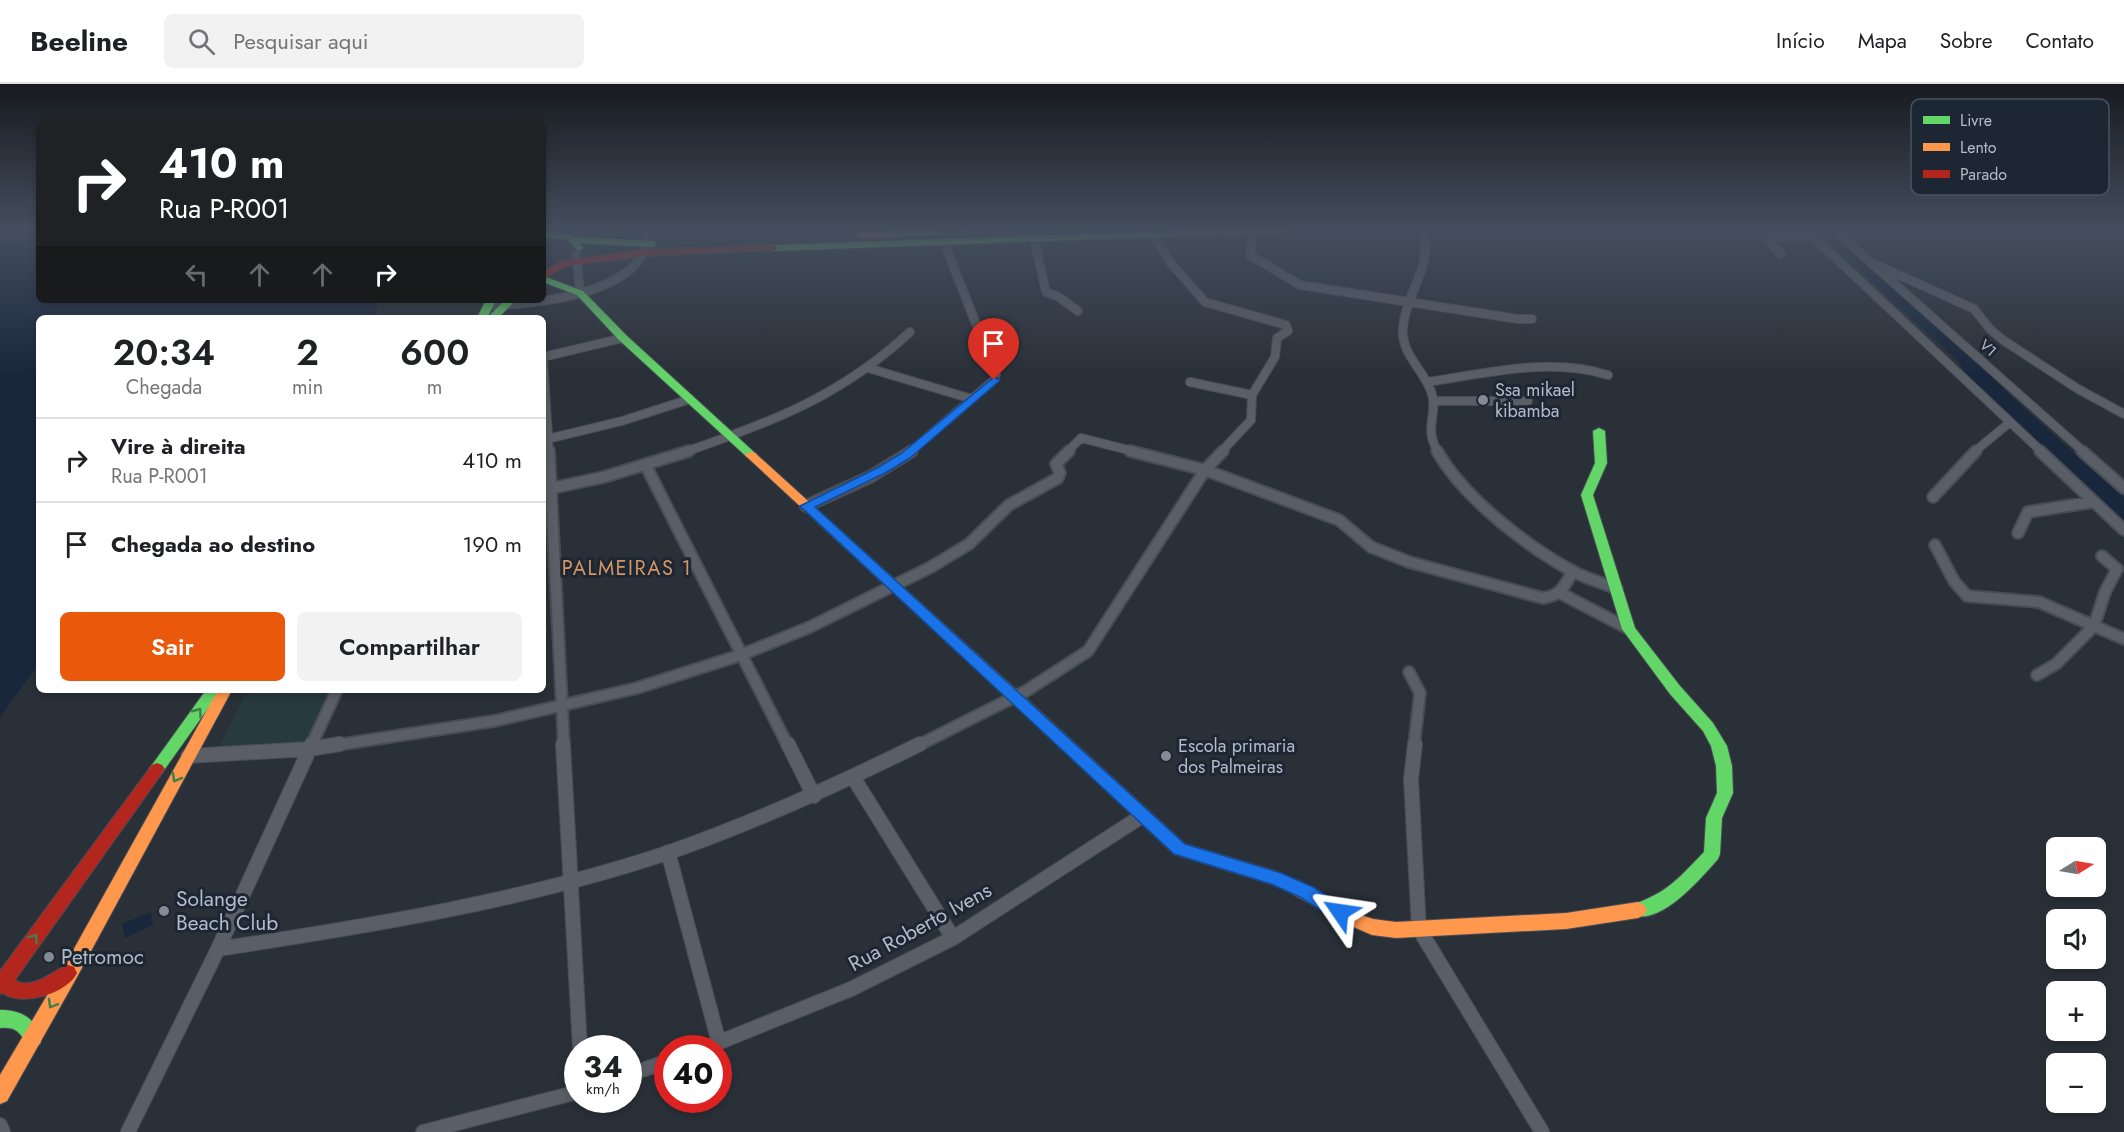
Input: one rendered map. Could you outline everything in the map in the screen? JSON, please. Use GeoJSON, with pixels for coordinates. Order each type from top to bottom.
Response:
{"type":"FeatureCollection","features":[{"type":"Feature","properties":{"kind":"street"},"geometry":{"type":"LineString","coordinates":[[579,278],[580,293]]}},
{"type":"Feature","properties":{"kind":"street"},"geometry":{"type":"LineString","coordinates":[[546,302],[580,293],[613,278]]}},
{"type":"Feature","properties":{"kind":"street"},"geometry":{"type":"LineString","coordinates":[[806,506],[881,471],[906,455],[950,420],[994,380],[996,375],[957,278]]}},
{"type":"Feature","properties":{"kind":"street"},"geometry":{"type":"LineString","coordinates":[[1043,278],[1046,292],[1059,297],[1078,311]]}},
{"type":"Feature","properties":{"kind":"street"},"geometry":{"type":"LineString","coordinates":[[218,949],[375,924],[463,907],[569,882],[668,852],[742,826],[814,796],[1013,698],[1062,670],[1088,651],[1204,471],[1251,420],[1252,395],[1271,368],[1277,338],[1288,331],[1286,325],[1205,302],[1184,278]]}},
{"type":"Feature","properties":{"kind":"street"},"geometry":{"type":"LineString","coordinates":[[1287,278],[1295,283],[1518,319],[1532,319]]}},
{"type":"Feature","properties":{"kind":"street"},"geometry":{"type":"LineString","coordinates":[[1421,278],[1403,321],[1403,345],[1407,355],[1418,366],[1428,382],[1433,401],[1428,427],[1432,441],[1462,483],[1500,521],[1573,571],[1617,589]]}},
{"type":"Feature","properties":{"kind":"street"},"geometry":{"type":"LineString","coordinates":[[1857,278],[2124,530]]}},
{"type":"Feature","properties":{"kind":"street","name":"V1"},"geometry":{"type":"LineString","coordinates":[[1889,278],[2124,488]]}},
{"type":"Feature","properties":{"kind":"street"},"geometry":{"type":"LineString","coordinates":[[1910,278],[1974,309],[1990,329],[2003,340],[2078,389],[2124,414]]}},
{"type":"Feature","properties":{"kind":"street"},"geometry":{"type":"LineString","coordinates":[[546,279],[580,293],[623,338],[1180,849],[1275,878],[1371,927],[1419,929],[1566,921],[1648,909],[1681,887],[1712,854],[1714,818],[1725,793],[1724,766],[1719,746],[1708,728],[1675,690],[1629,629],[1587,495],[1589,487],[1599,472],[1603,457],[1599,431]]}},
{"type":"Feature","properties":{"kind":"street"},"geometry":{"type":"LineString","coordinates":[[488,311],[508,303],[540,303]]}},
{"type":"Feature","properties":{"kind":"street"},"geometry":{"type":"LineString","coordinates":[[548,489],[646,466],[803,408],[847,384],[893,350],[910,332]]}},
{"type":"Feature","properties":{"kind":"street"},"geometry":{"type":"LineString","coordinates":[[546,356],[623,338]]}},
{"type":"Feature","properties":{"kind":"street"},"geometry":{"type":"LineString","coordinates":[[1428,382],[1558,366],[1597,370],[1608,375]]}},
{"type":"Feature","properties":{"kind":"street"},"geometry":{"type":"LineString","coordinates":[[868,368],[972,399]]}},
{"type":"Feature","properties":{"kind":"street"},"geometry":{"type":"LineString","coordinates":[[1190,382],[1252,395]]}},
{"type":"Feature","properties":{"kind":"street"},"geometry":{"type":"LineString","coordinates":[[579,1035],[546,440],[622,421],[690,399]]}},
{"type":"Feature","properties":{"kind":"street"},"geometry":{"type":"LineString","coordinates":[[1433,401],[1528,401]]}},
{"type":"Feature","properties":{"kind":"street"},"geometry":{"type":"LineString","coordinates":[[1933,497],[1977,447],[2009,423]]}},
{"type":"Feature","properties":{"kind":"street"},"geometry":{"type":"LineString","coordinates":[[188,756],[309,749],[428,732],[562,707],[638,688],[741,655],[810,627],[893,587],[969,544],[1009,505],[1058,478],[1060,473],[1056,464],[1078,440],[1087,439],[1204,471],[1339,520],[1371,547],[1410,562],[1542,598],[1560,593],[1629,629]]}},
{"type":"Feature","properties":{"kind":"street"},"geometry":{"type":"LineString","coordinates":[[646,466],[814,796]]}},
{"type":"Feature","properties":{"kind":"street"},"geometry":{"type":"LineString","coordinates":[[2018,533],[2028,512],[2092,502]]}},
{"type":"Feature","properties":{"kind":"street"},"geometry":{"type":"LineString","coordinates":[[1935,545],[1954,581],[1967,596],[2039,602],[2124,639]]}},
{"type":"Feature","properties":{"kind":"street"},"geometry":{"type":"LineString","coordinates":[[2037,675],[2056,664],[2094,626],[2105,592],[2117,569],[2102,556]]}},
{"type":"Feature","properties":{"kind":"street"},"geometry":{"type":"LineString","coordinates":[[1560,593],[1573,571]]}},
{"type":"Feature","properties":{"kind":"street"},"geometry":{"type":"LineString","coordinates":[[1409,672],[1420,693],[1411,779],[1419,929],[1542,1132]]}},
{"type":"Feature","properties":{"kind":"street"},"geometry":{"type":"LineString","coordinates":[[71,971],[48,986],[24,993],[10,990],[2,982],[212,693]]}},
{"type":"Feature","properties":{"kind":"street"},"geometry":{"type":"LineString","coordinates":[[0,1094],[71,971],[223,693]]}},
{"type":"Feature","properties":{"kind":"street"},"geometry":{"type":"LineString","coordinates":[[128,1132],[218,949],[336,693]]}},
{"type":"Feature","properties":{"kind":"street"},"geometry":{"type":"LineString","coordinates":[[853,777],[953,938]]}},
{"type":"Feature","properties":{"kind":"street","name":"Rua Roberto Ivens"},"geometry":{"type":"LineString","coordinates":[[732,1039],[851,989],[953,938],[1142,816]]}},
{"type":"Feature","properties":{"kind":"street"},"geometry":{"type":"LineString","coordinates":[[668,852],[717,1035]]}},
{"type":"Feature","properties":{"kind":"street"},"geometry":{"type":"LineString","coordinates":[[0,1019],[13,1017],[22,1020],[30,1028],[33,1038]]}},
{"type":"Feature","properties":{"kind":"street"},"geometry":{"type":"LineString","coordinates":[[423,1132],[564,1096]]}},
{"type":"Feature","properties":{"kind":"street"},"geometry":{"type":"LineString","coordinates":[[0,1125],[3,1132]]}},
{"type":"Feature","properties":{"kind":"green space"},"geometry":{"type":"Polygon","coordinates":[[[246,693],[332,693],[309,742],[294,748],[228,752],[220,745],[246,693]]]}},
{"type":"Feature","properties":{"kind":"water"},"geometry":{"type":"Polygon","coordinates":[[[0,278],[36,278],[36,303],[376,303],[376,315],[36,315],[36,668],[0,717],[0,278]]]}},
{"type":"Feature","properties":{"kind":"water"},"geometry":{"type":"Polygon","coordinates":[[[1868,278],[1882,278],[2124,498],[2124,524],[1971,383],[1958,361],[1868,278]]]}},
{"type":"Feature","properties":{"kind":"water"},"geometry":{"type":"Polygon","coordinates":[[[151,912],[153,925],[125,938],[122,924],[151,912]]]}},
{"type":"Feature","properties":{"kind":"traffic: fast"},"geometry":{"type":"LineString","coordinates":[[546,280],[580,293],[623,338],[751,455]]}},
{"type":"Feature","properties":{"kind":"traffic: fast"},"geometry":{"type":"LineString","coordinates":[[484,315],[490,303]]}},
{"type":"Feature","properties":{"kind":"traffic: fast"},"geometry":{"type":"LineString","coordinates":[[495,315],[508,303]]}},
{"type":"Feature","properties":{"kind":"traffic: fast"},"geometry":{"type":"LineString","coordinates":[[1599,431],[1601,463],[1587,495],[1629,629],[1675,690],[1708,727],[1719,746],[1724,766],[1725,793],[1714,818],[1712,854],[1688,880],[1669,896],[1659,903],[1638,910]]}},
{"type":"Feature","properties":{"kind":"traffic: fast"},"geometry":{"type":"LineString","coordinates":[[157,769],[212,693]]}},
{"type":"Feature","properties":{"kind":"traffic: fast"},"geometry":{"type":"LineString","coordinates":[[0,1019],[21,1022],[28,1028],[33,1038]]}},
{"type":"Feature","properties":{"kind":"traffic: slow"},"geometry":{"type":"LineString","coordinates":[[751,455],[1026,707]]}},
{"type":"Feature","properties":{"kind":"traffic: slow"},"geometry":{"type":"LineString","coordinates":[[0,1094],[71,971],[223,693]]}},
{"type":"Feature","properties":{"kind":"traffic: slow"},"geometry":{"type":"LineString","coordinates":[[1297,888],[1355,920],[1372,927],[1396,930],[1566,921],[1638,910]]}},
{"type":"Feature","properties":{"kind":"traffic: jam"},"geometry":{"type":"LineString","coordinates":[[1026,707],[1180,849],[1275,878],[1297,888]]}},
{"type":"Feature","properties":{"kind":"traffic: jam"},"geometry":{"type":"LineString","coordinates":[[0,986],[157,769]]}},
{"type":"Feature","properties":{"kind":"traffic: jam"},"geometry":{"type":"LineString","coordinates":[[5,979],[10,989],[26,991],[41,989],[68,973]]}},
{"type":"Feature","properties":{"kind":"place","name":"Ssa mikael kibamba"},"geometry":{"type":"Point","coordinates":[1483,400]}},
{"type":"Feature","properties":{"kind":"place","name":"Escola primaria dos Palmeiras"},"geometry":{"type":"Point","coordinates":[1166,756]}},
{"type":"Feature","properties":{"kind":"place","name":"Solange Beach Club"},"geometry":{"type":"Point","coordinates":[164,911]}},
{"type":"Feature","properties":{"kind":"place","name":"Petromoc"},"geometry":{"type":"Point","coordinates":[49,957]}},
{"type":"Feature","properties":{"kind":"district","name":"PALMEIRAS 1"},"geometry":{"type":"Point","coordinates":[627,568]}},
{"type":"Feature","properties":{"kind":"route"},"geometry":{"type":"LineString","coordinates":[[994,380],[950,420],[906,455],[848,488],[806,506],[1180,849],[1275,878],[1306,892],[1340,912]]}}]}
